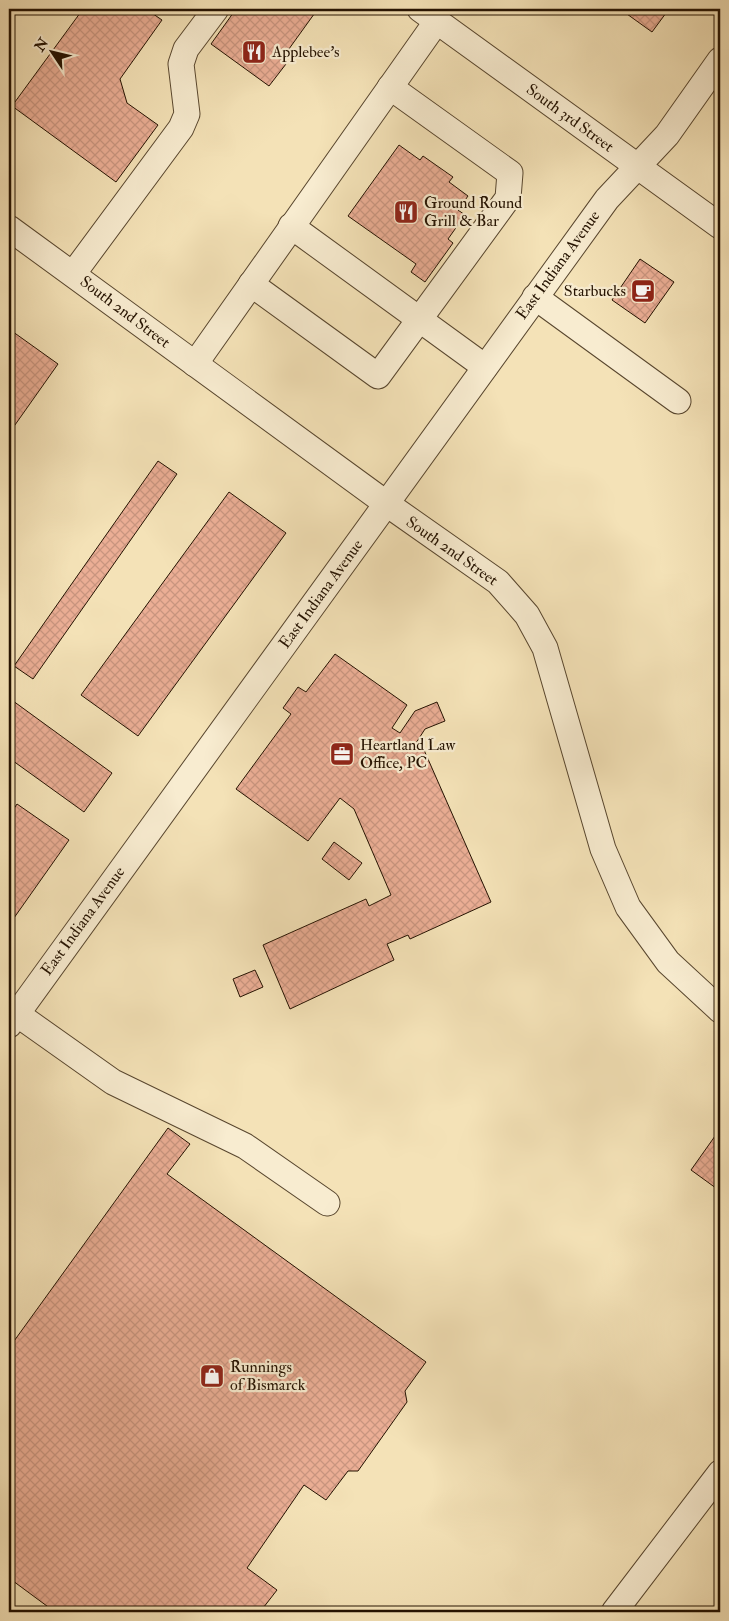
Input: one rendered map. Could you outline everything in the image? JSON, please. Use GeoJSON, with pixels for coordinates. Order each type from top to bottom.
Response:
{"type":"FeatureCollection","features":[{"type":"Feature","properties":{"kind":"street"},"geometry":{"type":"LineString","coordinates":[[73,274],[181,128],[186,114],[181,64],[186,49],[216,9]]}},
{"type":"Feature","properties":{"kind":"street"},"geometry":{"type":"LineString","coordinates":[[195,364],[390,87],[429,15]]}},
{"type":"Feature","properties":{"kind":"street","name":"South 3rd Street"},"geometry":{"type":"LineString","coordinates":[[429,15],[720,226]]}},
{"type":"Feature","properties":{"kind":"street","name":"East Indiana Avenue"},"geometry":{"type":"LineString","coordinates":[[13,1019],[606,199],[667,135],[720,60]]}},
{"type":"Feature","properties":{"kind":"street"},"geometry":{"type":"LineString","coordinates":[[251,284],[378,376],[508,198],[510,173],[390,87]]}},
{"type":"Feature","properties":{"kind":"street"},"geometry":{"type":"LineString","coordinates":[[291,226],[485,367]]}},
{"type":"Feature","properties":{"kind":"street","name":"South 2nd Street"},"geometry":{"type":"LineString","coordinates":[[9,228],[387,504],[498,582],[527,615],[545,648],[603,850],[619,889],[639,925],[663,956],[685,979],[720,1010]]}},
{"type":"Feature","properties":{"kind":"street"},"geometry":{"type":"LineString","coordinates":[[536,297],[678,401]]}},
{"type":"Feature","properties":{"kind":"street"},"geometry":{"type":"LineString","coordinates":[[13,1019],[113,1082],[245,1146],[327,1203]]}},
{"type":"Feature","properties":{"kind":"street"},"geometry":{"type":"LineString","coordinates":[[614,1612],[720,1473]]}},
{"type":"Feature","properties":{"kind":"building"},"geometry":{"type":"Polygon","coordinates":[[[83,9],[146,9],[162,20],[120,79],[127,103],[158,125],[116,182],[12,106],[83,9]]]}},
{"type":"Feature","properties":{"kind":"building","name":"Applebee's"},"geometry":{"type":"Polygon","coordinates":[[[236,9],[317,10],[281,60],[286,64],[269,86],[211,44],[236,9]]]}},
{"type":"Feature","properties":{"kind":"building"},"geometry":{"type":"Polygon","coordinates":[[[620,9],[669,9],[652,32],[620,9]]]}},
{"type":"Feature","properties":{"kind":"building","name":"Ground Round Grill & Bar"},"geometry":{"type":"Polygon","coordinates":[[[399,145],[420,160],[423,156],[453,177],[449,182],[468,196],[458,210],[465,215],[448,239],[453,243],[425,282],[411,272],[416,264],[348,216],[399,145]]]}},
{"type":"Feature","properties":{"kind":"building","name":"Starbucks"},"geometry":{"type":"Polygon","coordinates":[[[640,259],[674,282],[645,323],[612,300],[640,259]]]}},
{"type":"Feature","properties":{"kind":"building"},"geometry":{"type":"Polygon","coordinates":[[[9,329],[58,364],[10,432],[9,432],[9,329]]]}},
{"type":"Feature","properties":{"kind":"building"},"geometry":{"type":"Polygon","coordinates":[[[158,461],[177,474],[33,679],[14,666],[158,461]]]}},
{"type":"Feature","properties":{"kind":"building"},"geometry":{"type":"Polygon","coordinates":[[[229,492],[286,533],[138,736],[81,695],[229,492]]]}},
{"type":"Feature","properties":{"kind":"building"},"geometry":{"type":"Polygon","coordinates":[[[335,654],[407,705],[392,728],[400,733],[415,711],[437,702],[445,721],[425,729],[416,743],[424,750],[491,902],[410,939],[408,935],[387,944],[394,960],[290,1009],[263,945],[366,899],[369,906],[391,895],[354,809],[340,798],[308,841],[236,789],[291,714],[283,708],[298,687],[306,692],[335,654]]]}},
{"type":"Feature","properties":{"kind":"building"},"geometry":{"type":"Polygon","coordinates":[[[9,698],[112,773],[84,812],[9,758],[9,698]]]}},
{"type":"Feature","properties":{"kind":"building"},"geometry":{"type":"Polygon","coordinates":[[[17,804],[69,840],[9,925],[9,816],[17,804]]]}},
{"type":"Feature","properties":{"kind":"building"},"geometry":{"type":"Polygon","coordinates":[[[334,842],[362,863],[349,880],[322,859],[334,842]]]}},
{"type":"Feature","properties":{"kind":"building"},"geometry":{"type":"Polygon","coordinates":[[[255,970],[263,987],[240,997],[233,979],[255,970]]]}},
{"type":"Feature","properties":{"kind":"building","name":"Runnings of Bismarck"},"geometry":{"type":"Polygon","coordinates":[[[168,1128],[190,1144],[167,1174],[426,1362],[405,1391],[407,1402],[358,1471],[348,1471],[326,1500],[304,1485],[247,1568],[277,1590],[260,1612],[55,1612],[9,1578],[9,1348],[168,1128]]]}},
{"type":"Feature","properties":{"kind":"building"},"geometry":{"type":"Polygon","coordinates":[[[720,1129],[720,1191],[691,1170],[720,1129]]]}},
{"type":"Feature","properties":{"kind":"place","name":"Applebee's"},"geometry":{"type":"Point","coordinates":[254,52]}},
{"type":"Feature","properties":{"kind":"place","name":"Ground Round Grill & Bar"},"geometry":{"type":"Point","coordinates":[406,212]}},
{"type":"Feature","properties":{"kind":"place","name":"Starbucks"},"geometry":{"type":"Point","coordinates":[643,291]}},
{"type":"Feature","properties":{"kind":"place","name":"Heartland Law Office, PC"},"geometry":{"type":"Point","coordinates":[342,754]}},
{"type":"Feature","properties":{"kind":"place","name":"Runnings of Bismarck"},"geometry":{"type":"Point","coordinates":[212,1376]}}]}
